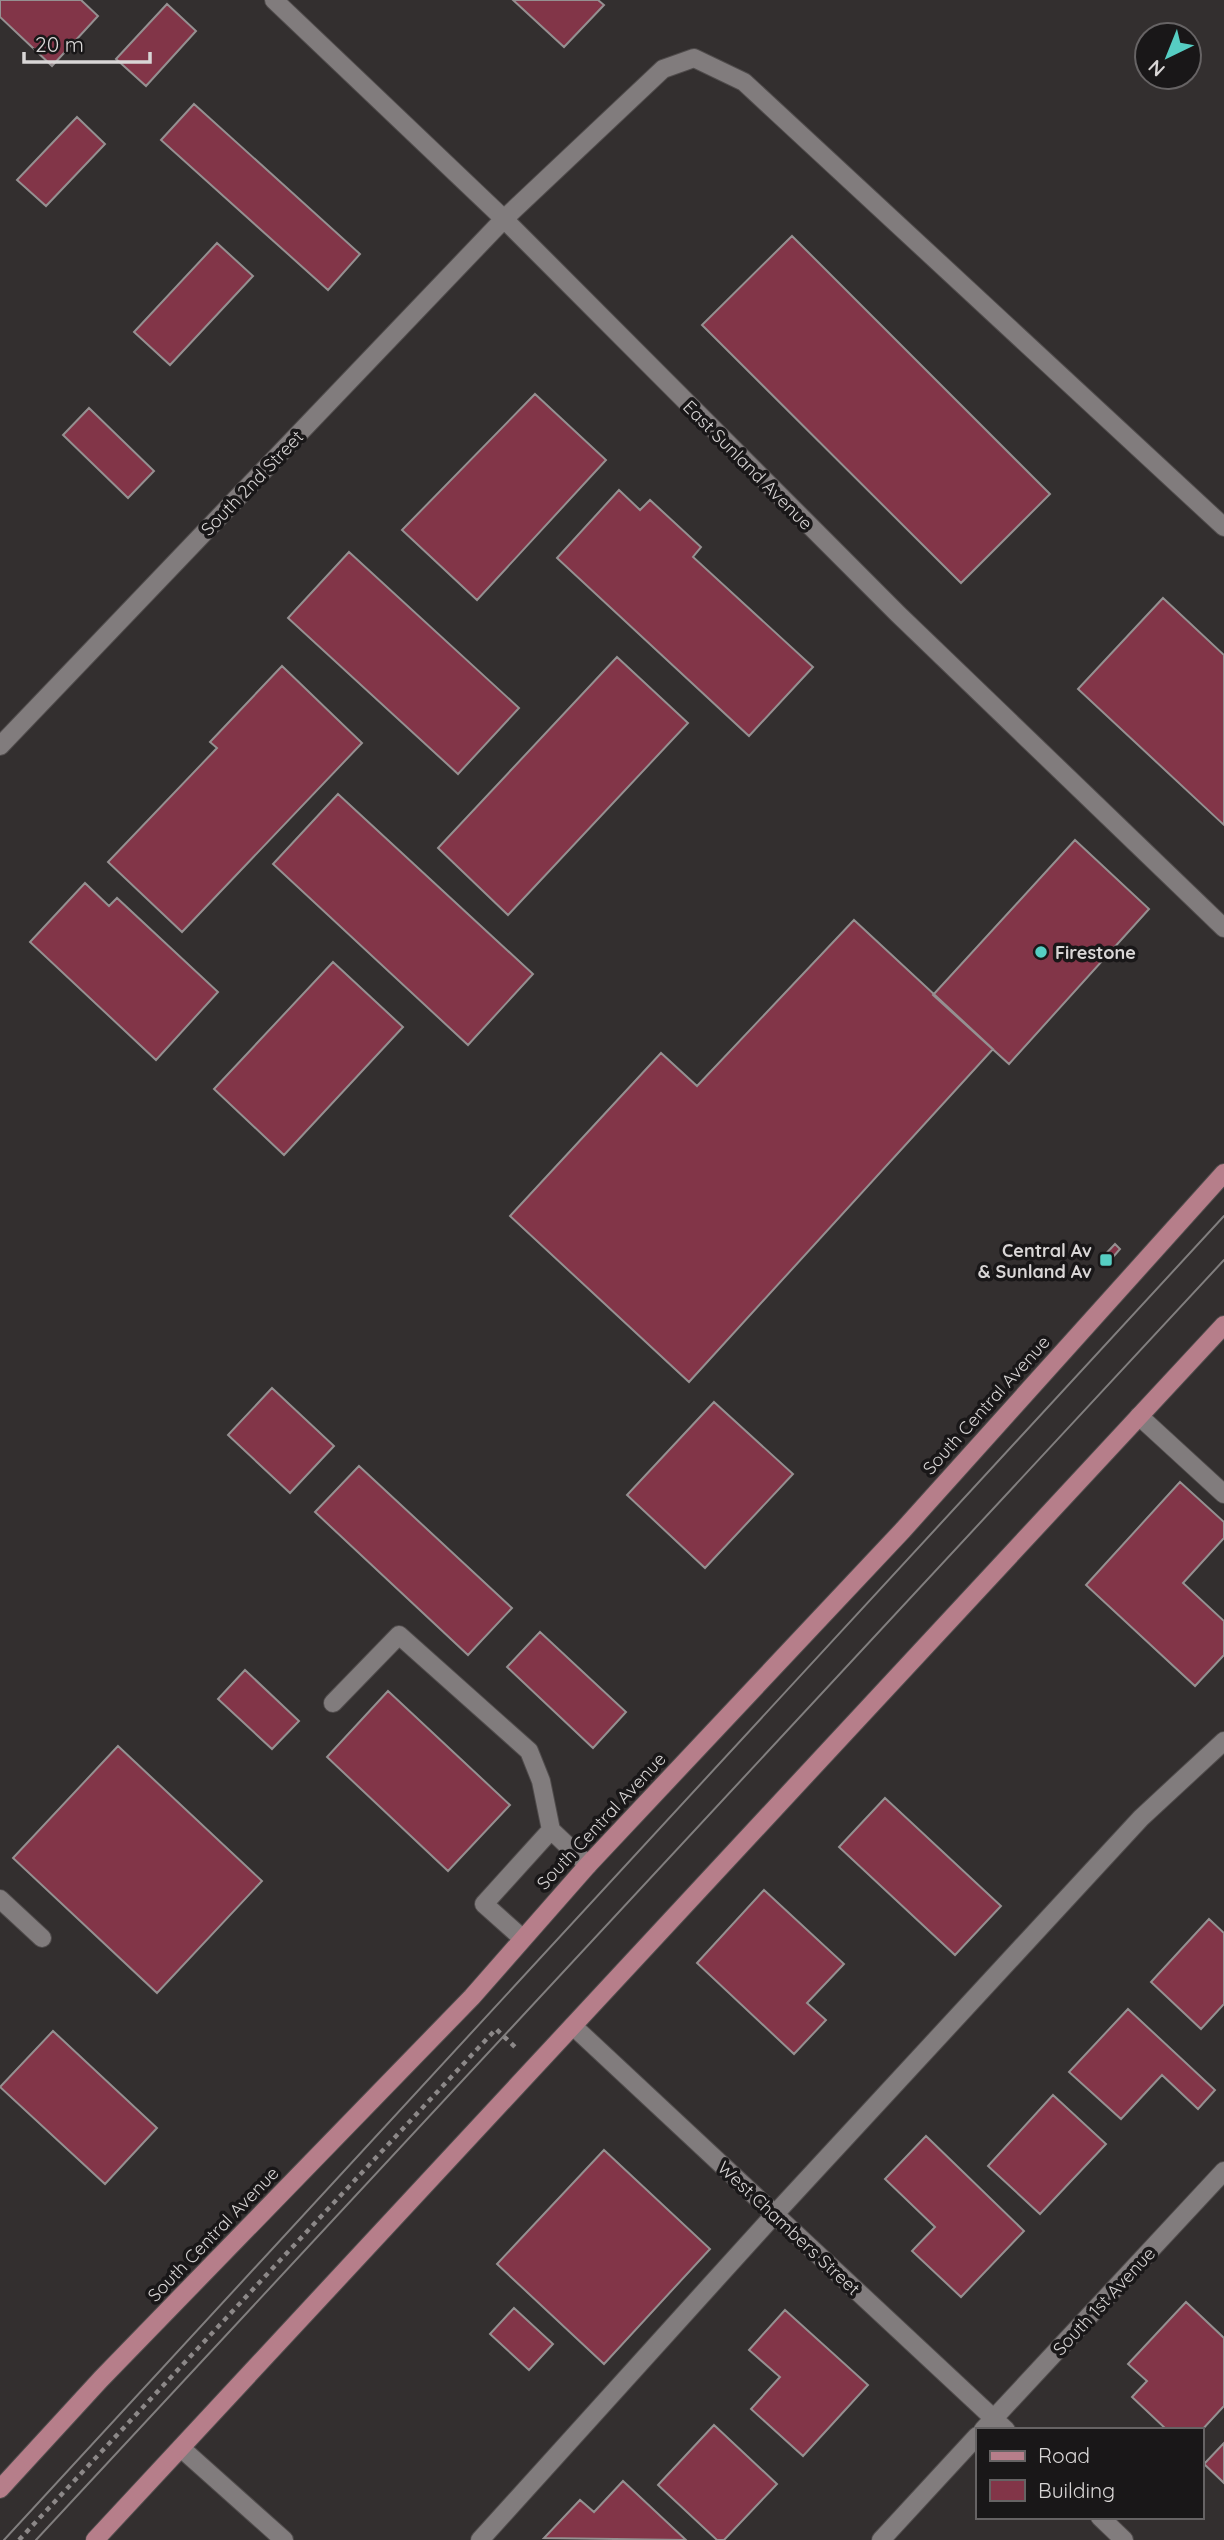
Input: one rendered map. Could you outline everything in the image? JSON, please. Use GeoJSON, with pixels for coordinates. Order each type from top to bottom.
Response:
{"type":"FeatureCollection","features":[{"type":"Feature","properties":{"kind":"main road","name":"South Central Avenue"},"geometry":{"type":"LineString","coordinates":[[0,2490],[101,2379],[472,1997],[588,1865],[903,1530],[1224,1173]]}},
{"type":"Feature","properties":{"kind":"main road"},"geometry":{"type":"LineString","coordinates":[[95,2540],[1224,1325]]}},
{"type":"Feature","properties":{"kind":"street","name":"East Sunland Avenue"},"geometry":{"type":"LineString","coordinates":[[274,0],[504,219],[878,594],[1224,928]]}},
{"type":"Feature","properties":{"kind":"street","name":"South 2nd Street"},"geometry":{"type":"LineString","coordinates":[[0,746],[504,219],[663,69],[694,58],[712,64],[744,82],[1224,527]]}},
{"type":"Feature","properties":{"kind":"street"},"geometry":{"type":"LineString","coordinates":[[1139,1416],[1224,1494]]}},
{"type":"Feature","properties":{"kind":"street"},"geometry":{"type":"LineString","coordinates":[[333,1703],[399,1635],[529,1751],[541,1781],[551,1830],[588,1865]]}},
{"type":"Feature","properties":{"kind":"street"},"geometry":{"type":"LineString","coordinates":[[480,2540],[774,2215],[1141,1818],[1224,1741]]}},
{"type":"Feature","properties":{"kind":"street"},"geometry":{"type":"LineString","coordinates":[[522,1938],[484,1904],[551,1830]]}},
{"type":"Feature","properties":{"kind":"street"},"geometry":{"type":"LineString","coordinates":[[0,1899],[42,1938]]}},
{"type":"Feature","properties":{"kind":"street","name":"West Chambers Street"},"geometry":{"type":"LineString","coordinates":[[573,2026],[994,2426]]}},
{"type":"Feature","properties":{"kind":"street","name":"South 1st Avenue"},"geometry":{"type":"LineString","coordinates":[[994,2426],[1220,2182]]}},
{"type":"Feature","properties":{"kind":"street"},"geometry":{"type":"LineString","coordinates":[[881,2540],[976,2437]]}},
{"type":"Feature","properties":{"kind":"street"},"geometry":{"type":"LineString","coordinates":[[181,2448],[284,2540]]}},
{"type":"Feature","properties":{"kind":"street"},"geometry":{"type":"LineString","coordinates":[[1102,2519],[1124,2540]]}},
{"type":"Feature","properties":{"kind":"path"},"geometry":{"type":"LineString","coordinates":[[19,2540],[496,2029],[499,2031]]}},
{"type":"Feature","properties":{"kind":"building"},"geometry":{"type":"Polygon","coordinates":[[[0,0],[81,0],[98,16],[52,66],[0,17],[0,0]]]}},
{"type":"Feature","properties":{"kind":"building"},"geometry":{"type":"Polygon","coordinates":[[[513,0],[598,0],[604,5],[564,47],[513,0]]]}},
{"type":"Feature","properties":{"kind":"building"},"geometry":{"type":"Polygon","coordinates":[[[167,4],[196,31],[146,86],[116,59],[167,4]]]}},
{"type":"Feature","properties":{"kind":"building"},"geometry":{"type":"Polygon","coordinates":[[[194,104],[360,254],[328,290],[161,140],[194,104]]]}},
{"type":"Feature","properties":{"kind":"building"},"geometry":{"type":"Polygon","coordinates":[[[77,117],[105,144],[46,206],[17,180],[77,117]]]}},
{"type":"Feature","properties":{"kind":"building"},"geometry":{"type":"Polygon","coordinates":[[[792,236],[1050,494],[961,583],[702,325],[792,236]]]}},
{"type":"Feature","properties":{"kind":"building"},"geometry":{"type":"Polygon","coordinates":[[[217,243],[253,276],[170,365],[134,332],[217,243]]]}},
{"type":"Feature","properties":{"kind":"building"},"geometry":{"type":"Polygon","coordinates":[[[535,394],[606,460],[477,600],[402,530],[535,394]]]}},
{"type":"Feature","properties":{"kind":"building"},"geometry":{"type":"Polygon","coordinates":[[[89,408],[154,471],[128,498],[63,435],[89,408]]]}},
{"type":"Feature","properties":{"kind":"building"},"geometry":{"type":"Polygon","coordinates":[[[619,490],[640,510],[650,500],[701,547],[693,557],[813,667],[749,736],[557,558],[619,490]]]}},
{"type":"Feature","properties":{"kind":"building"},"geometry":{"type":"Polygon","coordinates":[[[349,552],[519,708],[458,774],[288,618],[349,552]]]}},
{"type":"Feature","properties":{"kind":"building"},"geometry":{"type":"Polygon","coordinates":[[[1163,598],[1224,655],[1224,825],[1078,689],[1163,598]]]}},
{"type":"Feature","properties":{"kind":"building"},"geometry":{"type":"Polygon","coordinates":[[[617,657],[688,723],[508,915],[438,848],[617,657]]]}},
{"type":"Feature","properties":{"kind":"building"},"geometry":{"type":"Polygon","coordinates":[[[282,666],[362,743],[182,932],[108,862],[217,748],[210,742],[282,666]]]}},
{"type":"Feature","properties":{"kind":"building"},"geometry":{"type":"Polygon","coordinates":[[[338,794],[533,974],[468,1045],[273,864],[338,794]]]}},
{"type":"Feature","properties":{"kind":"building","name":"Firestone"},"geometry":{"type":"Polygon","coordinates":[[[1075,840],[1149,909],[1009,1064],[933,995],[1075,840]]]}},
{"type":"Feature","properties":{"kind":"building"},"geometry":{"type":"Polygon","coordinates":[[[85,883],[109,906],[117,898],[218,992],[156,1060],[30,942],[85,883]]]}},
{"type":"Feature","properties":{"kind":"building"},"geometry":{"type":"Polygon","coordinates":[[[854,920],[993,1049],[689,1382],[510,1216],[661,1053],[697,1086],[854,920]]]}},
{"type":"Feature","properties":{"kind":"building"},"geometry":{"type":"Polygon","coordinates":[[[333,962],[403,1027],[284,1155],[214,1089],[333,962]]]}},
{"type":"Feature","properties":{"kind":"building"},"geometry":{"type":"Polygon","coordinates":[[[1115,1244],[1120,1249],[1106,1265],[1100,1260],[1115,1244]]]}},
{"type":"Feature","properties":{"kind":"building"},"geometry":{"type":"Polygon","coordinates":[[[272,1388],[334,1446],[290,1493],[228,1435],[272,1388]]]}},
{"type":"Feature","properties":{"kind":"building"},"geometry":{"type":"Polygon","coordinates":[[[714,1402],[793,1474],[705,1568],[627,1495],[714,1402]]]}},
{"type":"Feature","properties":{"kind":"building"},"geometry":{"type":"Polygon","coordinates":[[[359,1466],[512,1608],[468,1655],[315,1512],[359,1466]]]}},
{"type":"Feature","properties":{"kind":"building"},"geometry":{"type":"Polygon","coordinates":[[[1180,1482],[1224,1522],[1224,1538],[1183,1583],[1224,1621],[1224,1655],[1195,1686],[1086,1585],[1180,1482]]]}},
{"type":"Feature","properties":{"kind":"building"},"geometry":{"type":"Polygon","coordinates":[[[540,1632],[626,1712],[593,1748],[507,1667],[540,1632]]]}},
{"type":"Feature","properties":{"kind":"building"},"geometry":{"type":"Polygon","coordinates":[[[245,1670],[299,1721],[272,1749],[218,1699],[245,1670]]]}},
{"type":"Feature","properties":{"kind":"building"},"geometry":{"type":"Polygon","coordinates":[[[388,1691],[510,1805],[448,1871],[327,1757],[388,1691]]]}},
{"type":"Feature","properties":{"kind":"building"},"geometry":{"type":"Polygon","coordinates":[[[118,1746],[262,1881],[157,1993],[13,1858],[118,1746]]]}},
{"type":"Feature","properties":{"kind":"building"},"geometry":{"type":"Polygon","coordinates":[[[885,1798],[1001,1906],[955,1955],[839,1847],[885,1798]]]}},
{"type":"Feature","properties":{"kind":"building"},"geometry":{"type":"Polygon","coordinates":[[[764,1890],[844,1964],[807,2003],[826,2020],[794,2054],[697,1963],[764,1890]]]}},
{"type":"Feature","properties":{"kind":"building"},"geometry":{"type":"Polygon","coordinates":[[[1209,1919],[1224,1933],[1224,2004],[1201,2029],[1151,1982],[1209,1919]]]}},
{"type":"Feature","properties":{"kind":"building"},"geometry":{"type":"Polygon","coordinates":[[[1128,2009],[1215,2090],[1198,2109],[1162,2075],[1121,2119],[1069,2072],[1128,2009]]]}},
{"type":"Feature","properties":{"kind":"building"},"geometry":{"type":"Polygon","coordinates":[[[53,2031],[157,2128],[105,2184],[0,2087],[53,2031]]]}},
{"type":"Feature","properties":{"kind":"building"},"geometry":{"type":"Polygon","coordinates":[[[1053,2095],[1106,2144],[1040,2214],[988,2166],[1053,2095]]]}},
{"type":"Feature","properties":{"kind":"building"},"geometry":{"type":"Polygon","coordinates":[[[926,2136],[1024,2231],[961,2297],[912,2251],[935,2227],[885,2179],[926,2136]]]}},
{"type":"Feature","properties":{"kind":"building"},"geometry":{"type":"Polygon","coordinates":[[[604,2150],[710,2249],[604,2364],[497,2264],[604,2150]]]}},
{"type":"Feature","properties":{"kind":"building"},"geometry":{"type":"Polygon","coordinates":[[[1186,2302],[1224,2338],[1224,2406],[1203,2429],[1165,2428],[1132,2397],[1147,2381],[1128,2364],[1186,2302]]]}},
{"type":"Feature","properties":{"kind":"building"},"geometry":{"type":"Polygon","coordinates":[[[514,2308],[553,2344],[529,2370],[490,2334],[514,2308]]]}},
{"type":"Feature","properties":{"kind":"building"},"geometry":{"type":"Polygon","coordinates":[[[785,2310],[868,2385],[803,2456],[751,2409],[780,2377],[749,2350],[785,2310]]]}},
{"type":"Feature","properties":{"kind":"building"},"geometry":{"type":"Polygon","coordinates":[[[714,2425],[777,2484],[724,2540],[717,2540],[658,2485],[714,2425]]]}},
{"type":"Feature","properties":{"kind":"building"},"geometry":{"type":"Polygon","coordinates":[[[1224,2443],[1224,2483],[1204,2464],[1224,2443]]]}},
{"type":"Feature","properties":{"kind":"building"},"geometry":{"type":"Polygon","coordinates":[[[623,2481],[686,2540],[544,2538],[580,2500],[594,2512],[623,2481]]]}},
{"type":"Feature","properties":{"kind":"tram line"},"geometry":{"type":"LineString","coordinates":[[4,2540],[1224,1216]]}},
{"type":"Feature","properties":{"kind":"tram line"},"geometry":{"type":"LineString","coordinates":[[36,2540],[1224,1260]]}},
{"type":"Feature","properties":{"kind":"place","name":"Firestone"},"geometry":{"type":"Point","coordinates":[1041,952]}},
{"type":"Feature","properties":{"kind":"place","name":"Central Av & Sunland Av"},"geometry":{"type":"Point","coordinates":[1106,1260]}}]}
